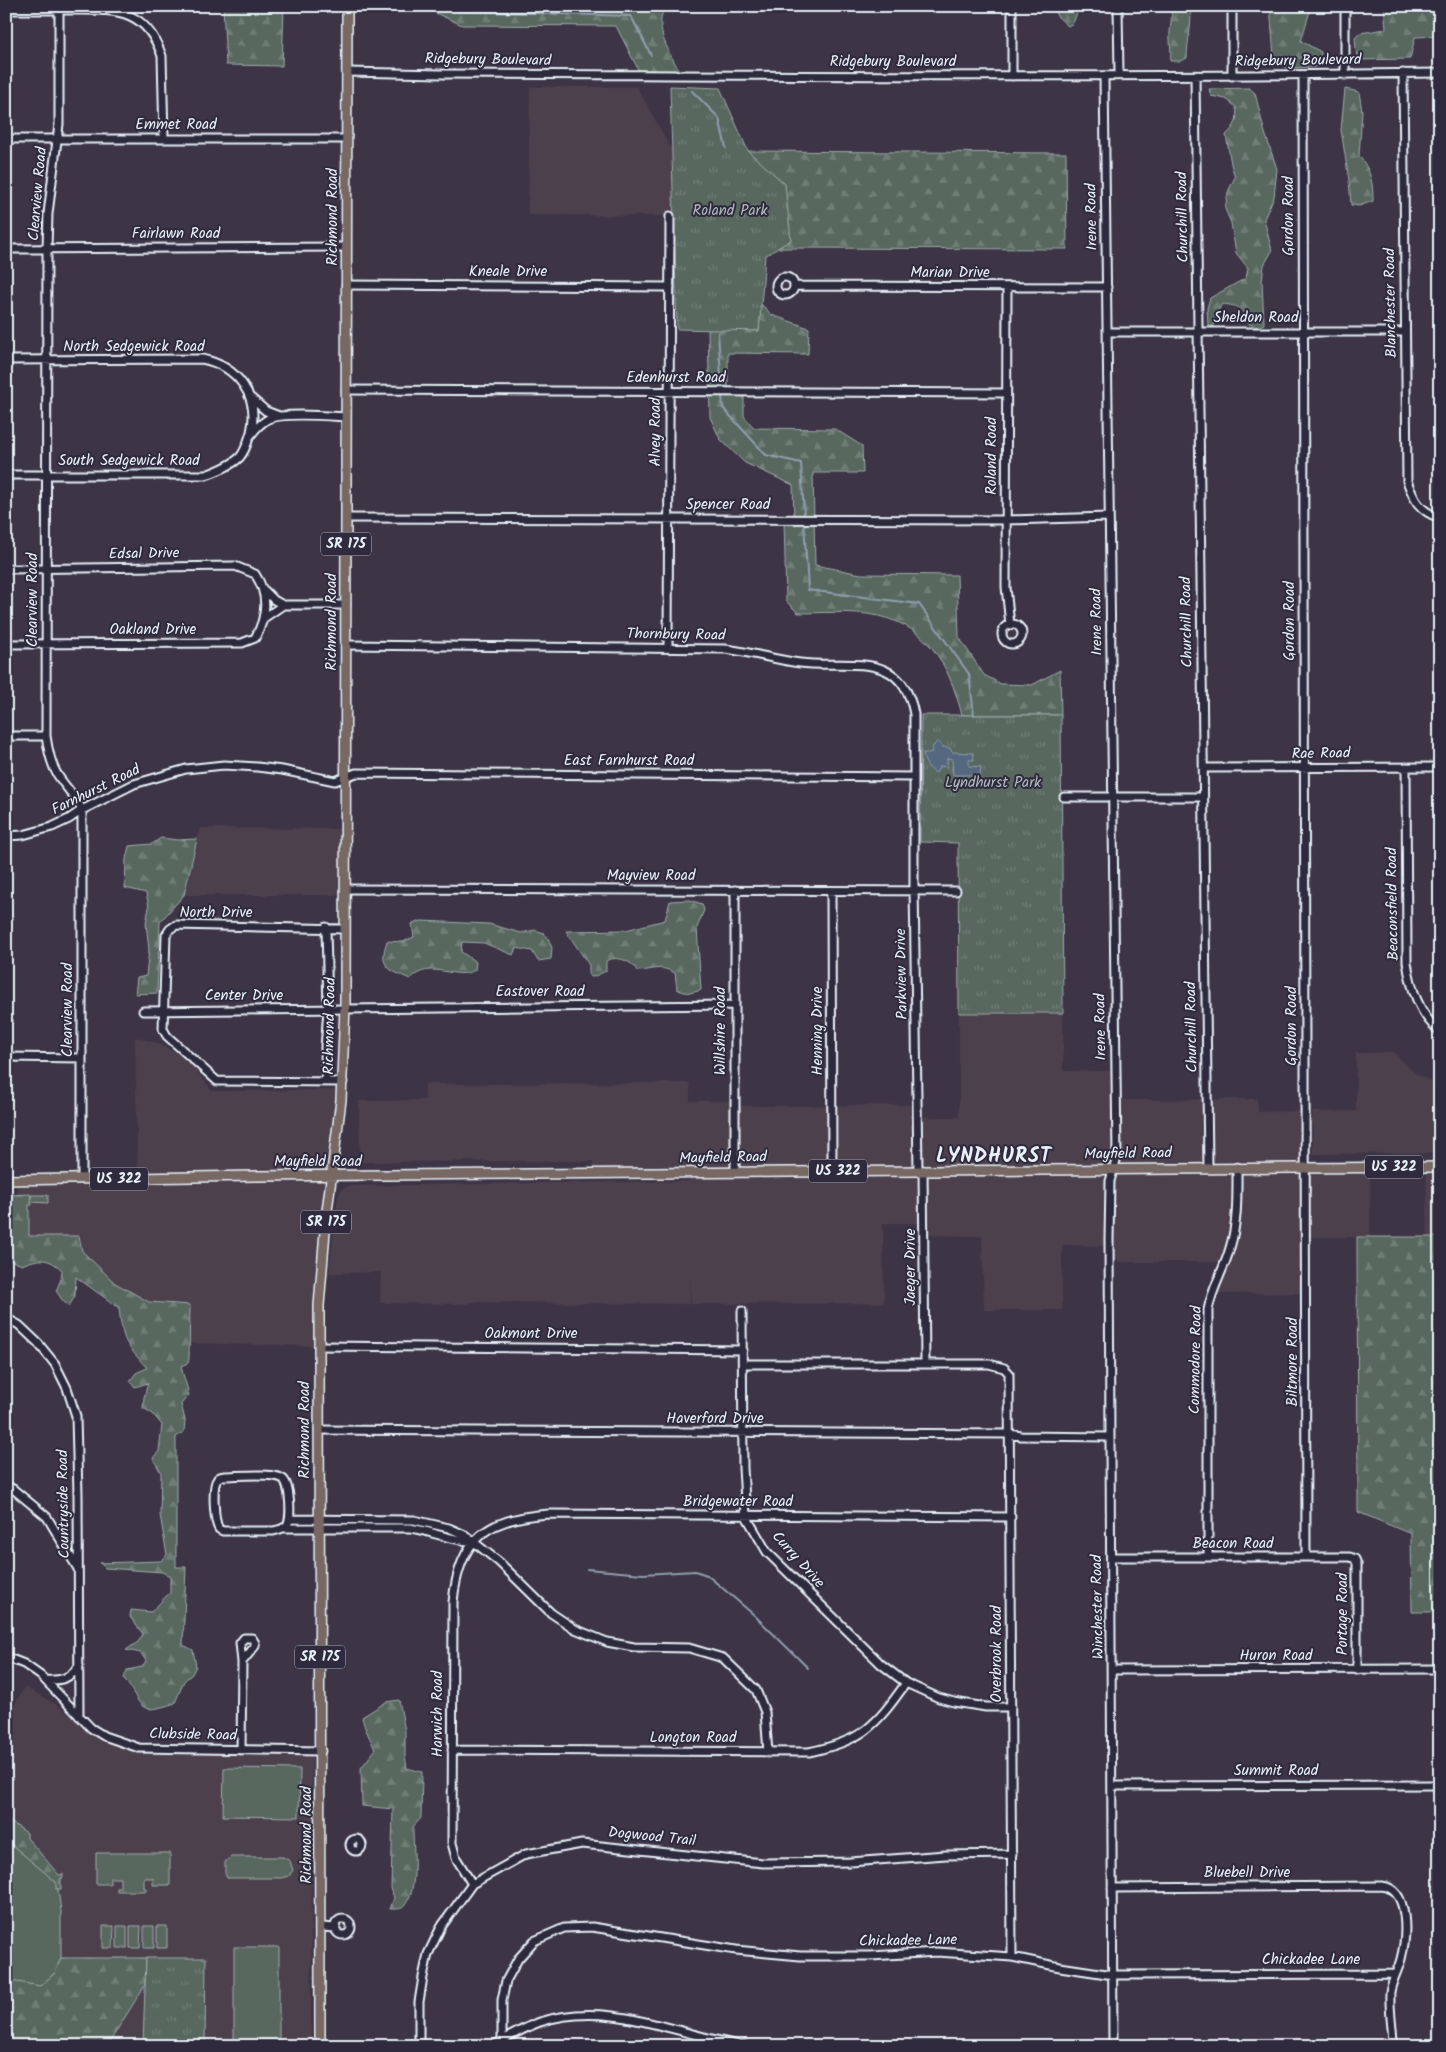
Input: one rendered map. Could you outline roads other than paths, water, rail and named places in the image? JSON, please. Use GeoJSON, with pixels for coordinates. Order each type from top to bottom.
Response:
{"type":"FeatureCollection","features":[{"type":"Feature","properties":{"kind":"main road","name":"Richmond Road"},"geometry":{"type":"LineString","coordinates":[[320,2046],[319,1346],[322,1269],[343,1082],[345,1007],[347,6]]}},
{"type":"Feature","properties":{"kind":"main road","name":"Mayfield Road"},"geometry":{"type":"LineString","coordinates":[[6,1180],[1440,1166]]}},
{"type":"Feature","properties":{"kind":"street"},"geometry":{"type":"LineString","coordinates":[[1012,6],[1012,76]]}},
{"type":"Feature","properties":{"kind":"street"},"geometry":{"type":"LineString","coordinates":[[1118,6],[1119,75]]}},
{"type":"Feature","properties":{"kind":"street"},"geometry":{"type":"LineString","coordinates":[[1232,6],[1232,76]]}},
{"type":"Feature","properties":{"kind":"street"},"geometry":{"type":"LineString","coordinates":[[1345,6],[1345,75]]}},
{"type":"Feature","properties":{"kind":"street"},"geometry":{"type":"LineString","coordinates":[[6,10],[117,10],[137,20],[149,30],[159,45],[162,56],[164,138]]}},
{"type":"Feature","properties":{"kind":"street","name":"Clearview Road"},"geometry":{"type":"LineString","coordinates":[[59,10],[59,124],[48,214],[47,249],[46,736],[49,755],[58,776],[76,797],[82,810],[82,1179]]}},
{"type":"Feature","properties":{"kind":"street","name":"Ridgebury Boulevard"},"geometry":{"type":"LineString","coordinates":[[346,72],[1012,76],[1303,76],[1440,73]]}},
{"type":"Feature","properties":{"kind":"street","name":"Blanchester Road"},"geometry":{"type":"LineString","coordinates":[[1403,73],[1407,481],[1413,498],[1422,509],[1440,518]]}},
{"type":"Feature","properties":{"kind":"street","name":"Irene Road"},"geometry":{"type":"LineString","coordinates":[[1104,76],[1117,1157],[1114,1168]]}},
{"type":"Feature","properties":{"kind":"street","name":"Churchill Road"},"geometry":{"type":"LineString","coordinates":[[1195,76],[1208,1168]]}},
{"type":"Feature","properties":{"kind":"street","name":"Gordon Road"},"geometry":{"type":"LineString","coordinates":[[1303,76],[1307,1167]]}},
{"type":"Feature","properties":{"kind":"street","name":"Emmet Road"},"geometry":{"type":"LineString","coordinates":[[6,139],[346,139]]}},
{"type":"Feature","properties":{"kind":"street","name":"Alvey Road"},"geometry":{"type":"LineString","coordinates":[[668,647],[670,216]]}},
{"type":"Feature","properties":{"kind":"street","name":"Fairlawn Road"},"geometry":{"type":"LineString","coordinates":[[6,249],[346,247]]}},
{"type":"Feature","properties":{"kind":"street","name":"Kneale Drive"},"geometry":{"type":"LineString","coordinates":[[346,285],[670,287]]}},
{"type":"Feature","properties":{"kind":"street","name":"Marian Drive"},"geometry":{"type":"LineString","coordinates":[[794,286],[1107,287]]}},
{"type":"Feature","properties":{"kind":"street","name":"Roland Road"},"geometry":{"type":"LineString","coordinates":[[1006,287],[1006,587],[1010,624]]}},
{"type":"Feature","properties":{"kind":"street","name":"Sheldon Road"},"geometry":{"type":"LineString","coordinates":[[1107,332],[1405,332]]}},
{"type":"Feature","properties":{"kind":"street","name":"North Sedgewick Road"},"geometry":{"type":"LineString","coordinates":[[6,360],[202,359],[225,367],[238,376],[250,395],[266,411],[280,416]]}},
{"type":"Feature","properties":{"kind":"street","name":"Edenhurst Road"},"geometry":{"type":"LineString","coordinates":[[346,390],[1005,393]]}},
{"type":"Feature","properties":{"kind":"street","name":"South Sedgewick Road"},"geometry":{"type":"LineString","coordinates":[[6,475],[206,475],[222,469],[239,457],[247,445],[253,416],[250,395]]}},
{"type":"Feature","properties":{"kind":"street"},"geometry":{"type":"LineString","coordinates":[[250,436],[259,425],[280,416],[346,417]]}},
{"type":"Feature","properties":{"kind":"street","name":"Spencer Road"},"geometry":{"type":"LineString","coordinates":[[346,518],[1006,520],[1109,517]]}},
{"type":"Feature","properties":{"kind":"street","name":"Edsal Drive"},"geometry":{"type":"LineString","coordinates":[[6,569],[235,566],[255,574],[265,596]]}},
{"type":"Feature","properties":{"kind":"street"},"geometry":{"type":"LineString","coordinates":[[263,588],[274,600],[283,605],[346,604]]}},
{"type":"Feature","properties":{"kind":"street","name":"Oakland Drive"},"geometry":{"type":"LineString","coordinates":[[6,644],[242,643],[255,638],[264,618],[265,596]]}},
{"type":"Feature","properties":{"kind":"street"},"geometry":{"type":"LineString","coordinates":[[264,618],[283,605]]}},
{"type":"Feature","properties":{"kind":"street","name":"Thornbury Road"},"geometry":{"type":"LineString","coordinates":[[346,645],[725,649],[746,651],[801,663],[867,665],[887,670],[907,689],[912,701],[914,714],[914,777]]}},
{"type":"Feature","properties":{"kind":"street"},"geometry":{"type":"LineString","coordinates":[[6,736],[46,736]]}},
{"type":"Feature","properties":{"kind":"street","name":"Farnhurst Road"},"geometry":{"type":"LineString","coordinates":[[6,836],[23,835],[52,827],[134,784],[186,769],[224,765],[282,770],[335,781],[345,778]]}},
{"type":"Feature","properties":{"kind":"street","name":"Beaconsfield Road"},"geometry":{"type":"LineString","coordinates":[[1406,767],[1407,962],[1410,982],[1420,1008],[1440,1032]]}},
{"type":"Feature","properties":{"kind":"street","name":"Rae Road"},"geometry":{"type":"LineString","coordinates":[[1203,768],[1440,767]]}},
{"type":"Feature","properties":{"kind":"street","name":"East Farnhurst Road"},"geometry":{"type":"LineString","coordinates":[[345,778],[356,773],[914,777]]}},
{"type":"Feature","properties":{"kind":"street","name":"Parkview Drive"},"geometry":{"type":"LineString","coordinates":[[914,777],[914,891],[920,1170]]}},
{"type":"Feature","properties":{"kind":"street"},"geometry":{"type":"LineString","coordinates":[[1064,797],[1203,797]]}},
{"type":"Feature","properties":{"kind":"street","name":"Mayview Road"},"geometry":{"type":"LineString","coordinates":[[345,889],[956,891]]}},
{"type":"Feature","properties":{"kind":"street","name":"Willshire Road"},"geometry":{"type":"LineString","coordinates":[[734,1172],[735,890]]}},
{"type":"Feature","properties":{"kind":"street","name":"Henning Drive"},"geometry":{"type":"LineString","coordinates":[[831,891],[832,1171]]}},
{"type":"Feature","properties":{"kind":"street","name":"North Drive"},"geometry":{"type":"LineString","coordinates":[[343,1082],[217,1081],[167,1036],[162,1029],[166,935],[176,924],[345,928]]}},
{"type":"Feature","properties":{"kind":"street"},"geometry":{"type":"LineString","coordinates":[[326,928],[328,1010],[325,1048],[326,1082]]}},
{"type":"Feature","properties":{"kind":"street","name":"Eastover Road"},"geometry":{"type":"LineString","coordinates":[[345,1007],[735,1005]]}},
{"type":"Feature","properties":{"kind":"street","name":"Center Drive"},"geometry":{"type":"LineString","coordinates":[[143,1011],[328,1010],[345,1007]]}},
{"type":"Feature","properties":{"kind":"street"},"geometry":{"type":"LineString","coordinates":[[6,1058],[82,1058]]}},
{"type":"Feature","properties":{"kind":"street","name":"Commodore Road"},"geometry":{"type":"LineString","coordinates":[[1208,1557],[1208,1310],[1230,1251],[1234,1233],[1237,1167]]}},
{"type":"Feature","properties":{"kind":"street","name":"Biltmore Road"},"geometry":{"type":"LineString","coordinates":[[1306,1557],[1307,1167]]}},
{"type":"Feature","properties":{"kind":"street","name":"Winchester Road"},"geometry":{"type":"LineString","coordinates":[[1113,2046],[1110,1180],[1114,1168]]}},
{"type":"Feature","properties":{"kind":"street","name":"Jaeger Drive"},"geometry":{"type":"LineString","coordinates":[[920,1170],[925,1364]]}},
{"type":"Feature","properties":{"kind":"street","name":"Curry Drive"},"geometry":{"type":"LineString","coordinates":[[742,1311],[746,1516],[767,1552],[862,1646],[906,1683],[939,1698],[954,1702],[980,1706],[1011,1707]]}},
{"type":"Feature","properties":{"kind":"street","name":"Countryside Road"},"geometry":{"type":"LineString","coordinates":[[6,1318],[19,1325],[32,1337],[55,1364],[67,1388],[76,1416],[79,1716]]}},
{"type":"Feature","properties":{"kind":"street","name":"Oakmont Drive"},"geometry":{"type":"LineString","coordinates":[[319,1346],[743,1350]]}},
{"type":"Feature","properties":{"kind":"street"},"geometry":{"type":"LineString","coordinates":[[743,1364],[925,1364]]}},
{"type":"Feature","properties":{"kind":"street","name":"Overbrook Road"},"geometry":{"type":"LineString","coordinates":[[925,1364],[989,1364],[1004,1368],[1009,1374],[1012,1958]]}},
{"type":"Feature","properties":{"kind":"street","name":"Haverford Drive"},"geometry":{"type":"LineString","coordinates":[[319,1430],[743,1434],[1010,1434],[1021,1436],[1110,1437]]}},
{"type":"Feature","properties":{"kind":"street"},"geometry":{"type":"LineString","coordinates":[[283,1528],[289,1519],[289,1487],[283,1479],[276,1476],[224,1476],[217,1480],[215,1520],[218,1529],[223,1531],[273,1531],[319,1523]]}},
{"type":"Feature","properties":{"kind":"street"},"geometry":{"type":"LineString","coordinates":[[6,1486],[13,1489],[47,1517],[78,1569]]}},
{"type":"Feature","properties":{"kind":"street","name":"Bridgewater Road"},"geometry":{"type":"LineString","coordinates":[[472,1542],[504,1522],[531,1515],[548,1514],[1011,1517]]}},
{"type":"Feature","properties":{"kind":"street"},"geometry":{"type":"LineString","coordinates":[[289,1519],[319,1523],[410,1528],[433,1532],[457,1541],[472,1542],[499,1562],[551,1613],[575,1629],[607,1642],[634,1647],[689,1648],[723,1658],[756,1690],[765,1712],[768,1753]]}},
{"type":"Feature","properties":{"kind":"street","name":"Harwich Road"},"geometry":{"type":"LineString","coordinates":[[472,1542],[458,1570],[454,1587],[452,1750],[452,1843],[456,1858],[472,1884]]}},
{"type":"Feature","properties":{"kind":"street","name":"Beacon Road"},"geometry":{"type":"LineString","coordinates":[[1111,1557],[1350,1557],[1355,1559]]}},
{"type":"Feature","properties":{"kind":"street","name":"Portage Road"},"geometry":{"type":"LineString","coordinates":[[1355,1559],[1357,1564],[1357,1670]]}},
{"type":"Feature","properties":{"kind":"street","name":"Clubside Road"},"geometry":{"type":"LineString","coordinates":[[6,1657],[24,1664],[45,1680],[91,1728],[104,1736],[139,1748],[321,1751]]}},
{"type":"Feature","properties":{"kind":"street"},"geometry":{"type":"LineString","coordinates":[[241,1750],[242,1662]]}},
{"type":"Feature","properties":{"kind":"street"},"geometry":{"type":"LineString","coordinates":[[45,1680],[56,1681],[66,1678],[79,1665]]}},
{"type":"Feature","properties":{"kind":"street","name":"Huron Road"},"geometry":{"type":"LineString","coordinates":[[1112,1670],[1440,1669]]}},
{"type":"Feature","properties":{"kind":"street","name":"Longton Road"},"geometry":{"type":"LineString","coordinates":[[452,1750],[809,1752],[838,1746],[863,1733],[882,1716],[906,1683]]}},
{"type":"Feature","properties":{"kind":"street","name":"Summit Road"},"geometry":{"type":"LineString","coordinates":[[1112,1786],[1440,1785]]}},
{"type":"Feature","properties":{"kind":"street","name":"Dogwood Trail"},"geometry":{"type":"LineString","coordinates":[[419,2046],[419,2002],[428,1954],[441,1927],[472,1884],[526,1854],[582,1844],[763,1862],[850,1862],[946,1855],[1012,1854]]}},
{"type":"Feature","properties":{"kind":"street","name":"Bluebell Drive"},"geometry":{"type":"LineString","coordinates":[[1112,1888],[1382,1886],[1392,1889],[1400,1900],[1404,1918],[1404,1946],[1400,1962],[1394,1974]]}},
{"type":"Feature","properties":{"kind":"street"},"geometry":{"type":"LineString","coordinates":[[321,1927],[336,1928]]}},
{"type":"Feature","properties":{"kind":"street","name":"Chickadee Lane"},"geometry":{"type":"LineString","coordinates":[[502,2040],[502,2000],[506,1981],[518,1959],[534,1941],[564,1928],[592,1927],[736,1950],[800,1956],[871,1956],[937,1952],[1012,1958],[1113,1975],[1394,1974]]}},
{"type":"Feature","properties":{"kind":"street"},"geometry":{"type":"LineString","coordinates":[[1393,2046],[1390,1992],[1394,1974]]}},
{"type":"Feature","properties":{"kind":"street"},"geometry":{"type":"LineString","coordinates":[[492,2046],[539,2022],[573,2014],[611,2014],[630,2017],[722,2042],[745,2046]]}},
{"type":"Feature","properties":{"kind":"water"},"geometry":{"type":"Polygon","coordinates":[[[938,741],[943,747],[950,748],[952,752],[973,753],[974,760],[969,760],[969,766],[981,767],[980,775],[953,775],[952,759],[947,758],[947,767],[940,766],[936,773],[931,769],[925,762],[923,753],[931,753],[933,746],[938,741]]]}},
{"type":"Feature","properties":{"kind":"waterway"},"geometry":{"type":"LineString","coordinates":[[455,6],[457,11],[631,16],[651,55]]}},
{"type":"Feature","properties":{"kind":"waterway"},"geometry":{"type":"LineString","coordinates":[[692,91],[719,118],[726,148]]}},
{"type":"Feature","properties":{"kind":"waterway"},"geometry":{"type":"LineString","coordinates":[[718,333],[722,390]]}},
{"type":"Feature","properties":{"kind":"waterway"},"geometry":{"type":"LineString","coordinates":[[722,395],[723,408],[766,455],[801,463],[804,517]]}},
{"type":"Feature","properties":{"kind":"waterway"},"geometry":{"type":"LineString","coordinates":[[804,522],[808,590],[919,604],[969,674],[974,715]]}},
{"type":"Feature","properties":{"kind":"waterway"},"geometry":{"type":"LineString","coordinates":[[587,1569],[643,1574],[695,1571],[707,1575],[753,1614],[808,1668]]}},
{"type":"Feature","properties":{"kind":"district","name":"LYNDHURST"},"geometry":{"type":"Point","coordinates":[994,1157]}},
{"type":"Feature","properties":{"kind":"park label","name":"Roland Park"},"geometry":{"type":"Point","coordinates":[730,211]}},
{"type":"Feature","properties":{"kind":"park label","name":"Lyndhurst Park"},"geometry":{"type":"Point","coordinates":[993,783]}}]}
